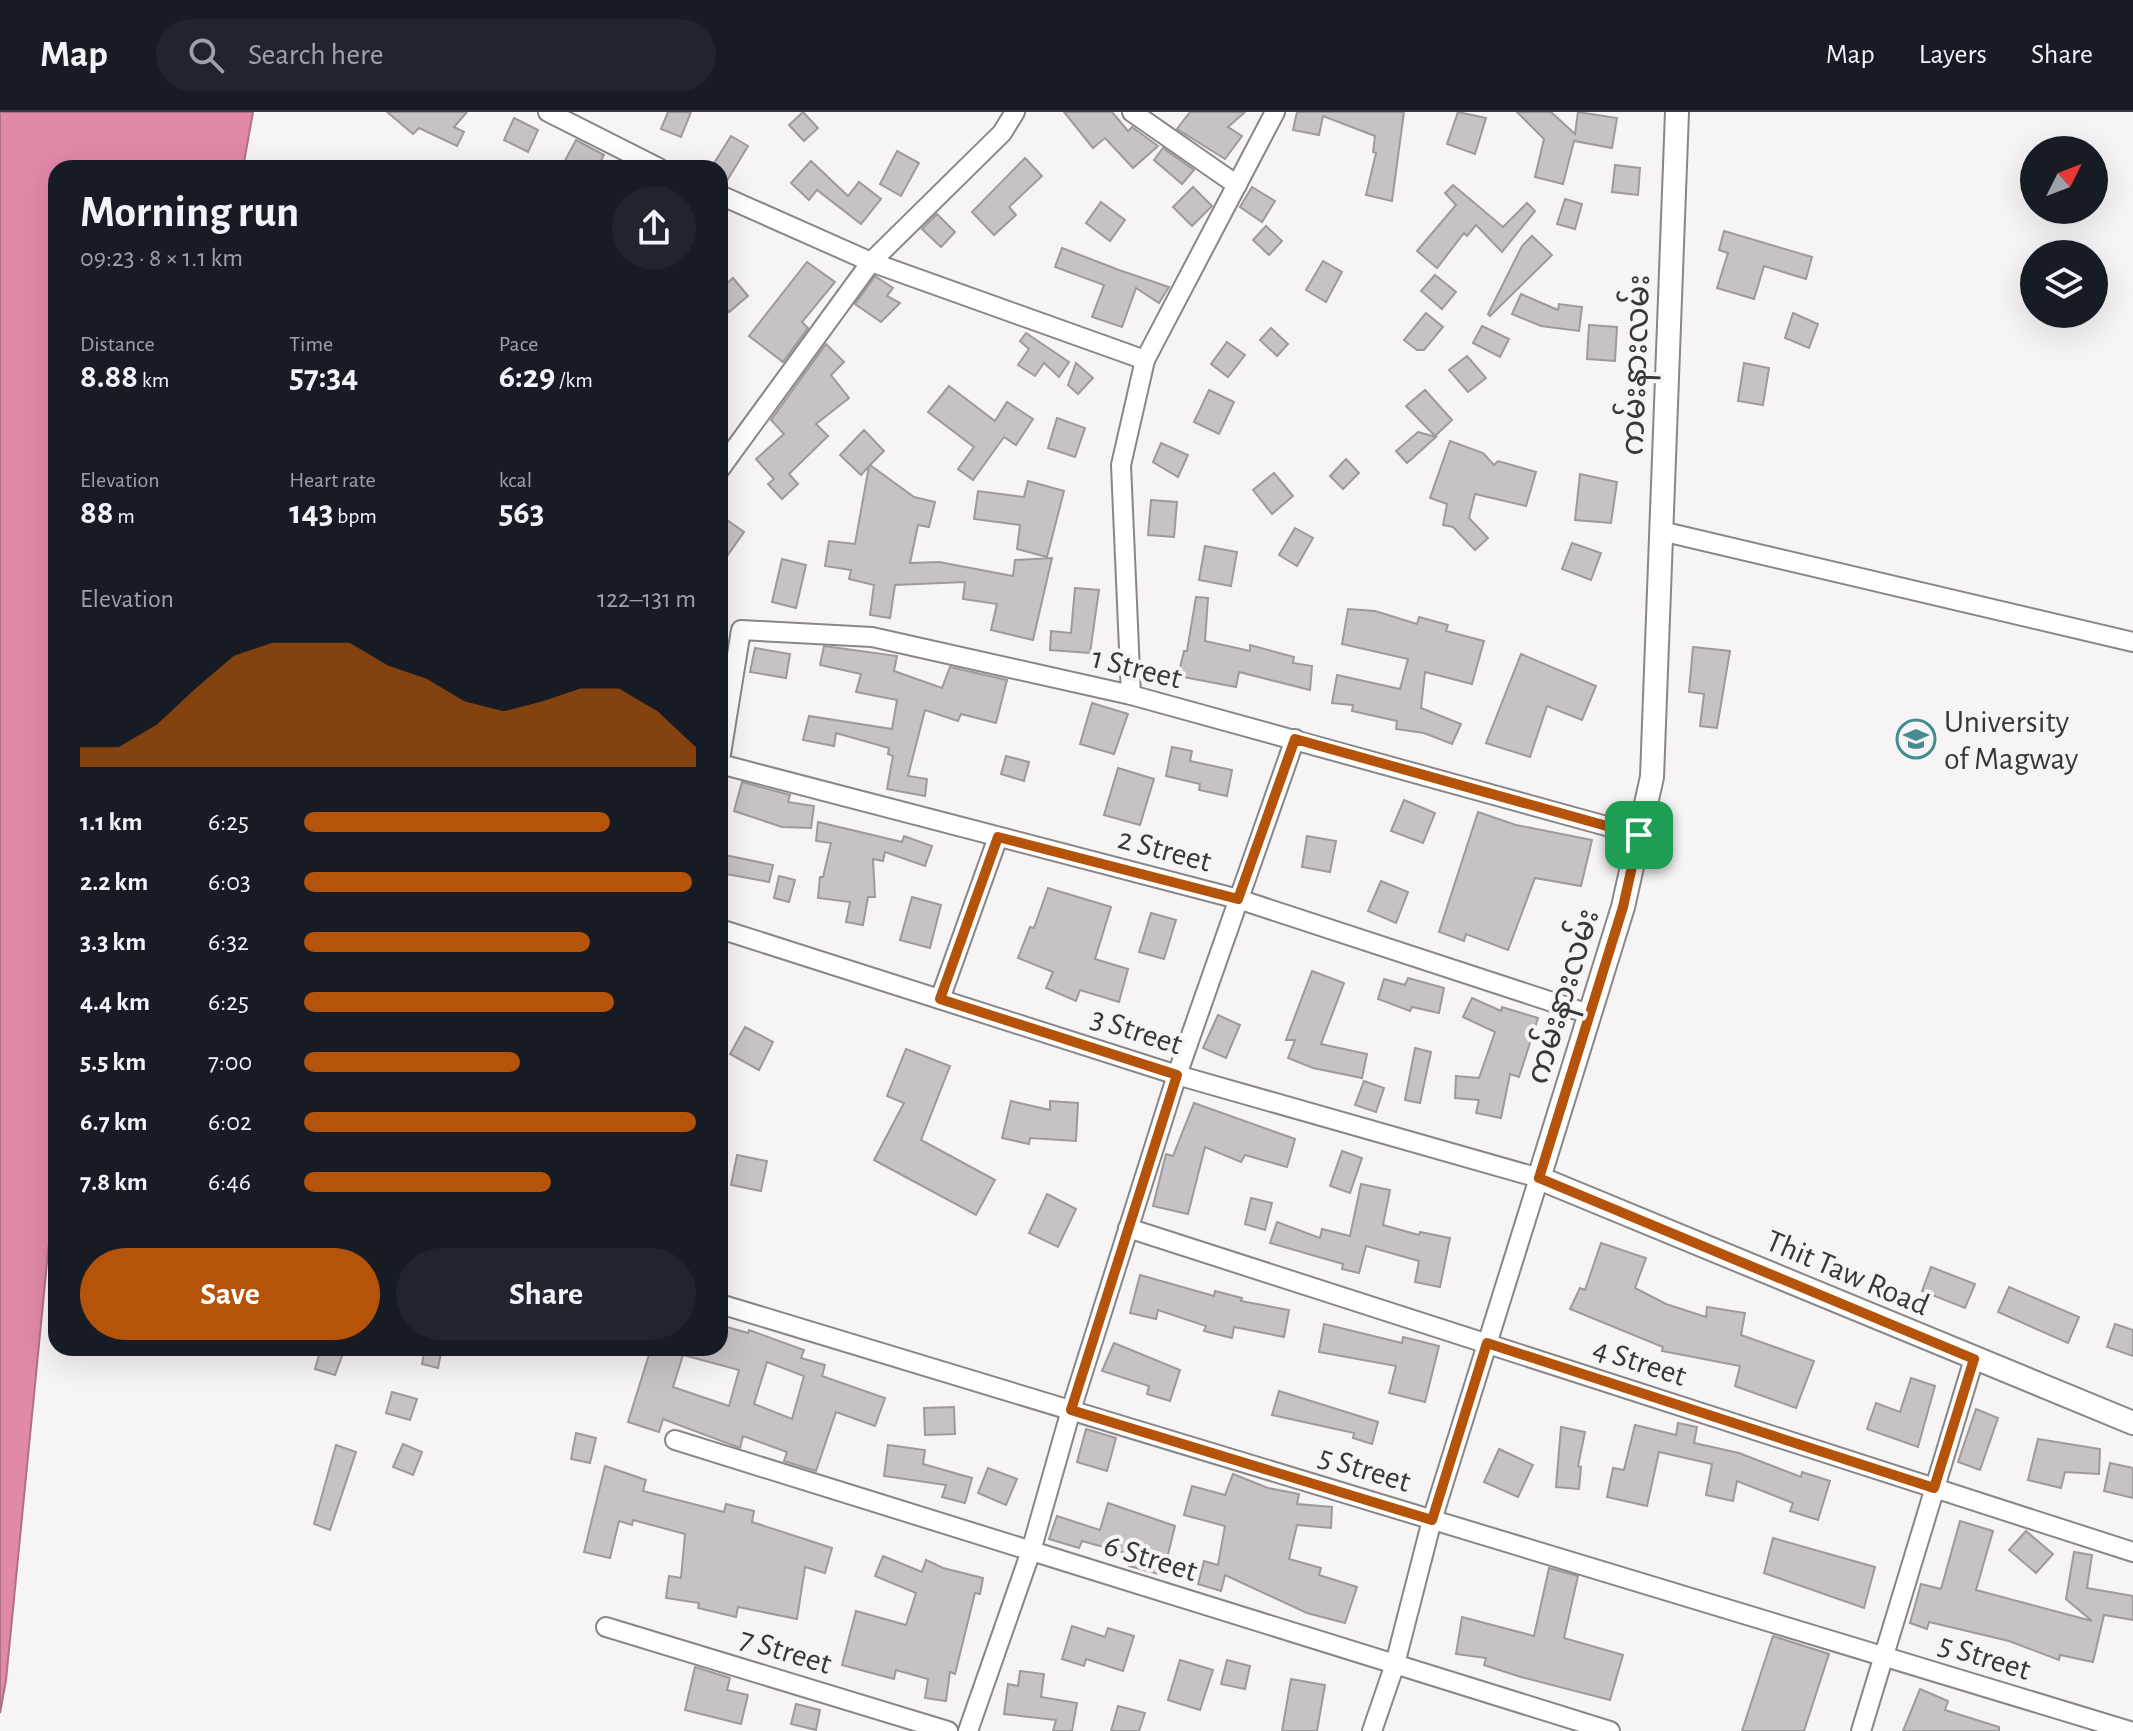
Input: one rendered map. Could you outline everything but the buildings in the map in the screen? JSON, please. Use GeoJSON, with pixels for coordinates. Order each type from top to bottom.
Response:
{"type":"FeatureCollection","features":[{"type":"Feature","properties":{"kind":"street"},"geometry":{"type":"LineString","coordinates":[[548,112],[643,160]]}},
{"type":"Feature","properties":{"kind":"street"},"geometry":{"type":"LineString","coordinates":[[728,458],[871,262],[1002,133],[1015,112]]}},
{"type":"Feature","properties":{"kind":"street"},"geometry":{"type":"LineString","coordinates":[[1132,112],[1237,185]]}},
{"type":"Feature","properties":{"kind":"street"},"geometry":{"type":"LineString","coordinates":[[1131,695],[1121,465],[1145,360],[1275,112]]}},
{"type":"Feature","properties":{"kind":"street","name":"ကမ်းနားလမ်း"},"geometry":{"type":"LineString","coordinates":[[1372,1731],[1395,1664],[1432,1520],[1623,907],[1652,777],[1677,112]]}},
{"type":"Feature","properties":{"kind":"street"},"geometry":{"type":"LineString","coordinates":[[728,199],[871,262],[1145,360]]}},
{"type":"Feature","properties":{"kind":"street"},"geometry":{"type":"LineString","coordinates":[[1661,531],[2133,642]]}},
{"type":"Feature","properties":{"kind":"street","name":"1 Street"},"geometry":{"type":"LineString","coordinates":[[728,712],[741,630],[872,637],[1131,695],[1639,835]]}},
{"type":"Feature","properties":{"kind":"street"},"geometry":{"type":"LineString","coordinates":[[968,1731],[1031,1551],[1071,1410],[1177,1075],[1295,739]]}},
{"type":"Feature","properties":{"kind":"street","name":"2 Street"},"geometry":{"type":"LineString","coordinates":[[728,764],[1238,899],[1589,1014]]}},
{"type":"Feature","properties":{"kind":"street"},"geometry":{"type":"LineString","coordinates":[[940,999],[998,837]]}},
{"type":"Feature","properties":{"kind":"street","name":"3 Street"},"geometry":{"type":"LineString","coordinates":[[728,932],[1177,1075],[1539,1178]]}},
{"type":"Feature","properties":{"kind":"street","name":"Thit Taw Road"},"geometry":{"type":"LineString","coordinates":[[1539,1178],[2133,1423]]}},
{"type":"Feature","properties":{"kind":"street","name":"4 Street"},"geometry":{"type":"LineString","coordinates":[[1128,1228],[2133,1552]]}},
{"type":"Feature","properties":{"kind":"street","name":"5 Street"},"geometry":{"type":"LineString","coordinates":[[728,1306],[2130,1731]]}},
{"type":"Feature","properties":{"kind":"street"},"geometry":{"type":"LineString","coordinates":[[1861,1731],[1974,1359]]}},
{"type":"Feature","properties":{"kind":"street","name":"6 Street"},"geometry":{"type":"LineString","coordinates":[[675,1440],[1610,1731]]}},
{"type":"Feature","properties":{"kind":"street","name":"7 Street"},"geometry":{"type":"LineString","coordinates":[[606,1627],[948,1731]]}},
{"type":"Feature","properties":{"kind":"shaded area"},"geometry":{"type":"Polygon","coordinates":[[[0,112],[253,112],[244,160],[48,160],[48,1252],[6,1680],[0,1713],[0,112]]]}},
{"type":"Feature","properties":{"kind":"place","name":"University of Magway"},"geometry":{"type":"Point","coordinates":[1916,739]}},
{"type":"Feature","properties":{"kind":"route"},"geometry":{"type":"LineString","coordinates":[[1295,739],[1639,835],[1623,907],[1539,1178],[1974,1359],[1934,1488],[1487,1343],[1432,1520],[1071,1410],[1177,1075],[940,999],[998,837],[1238,899],[1295,739]]}}]}
